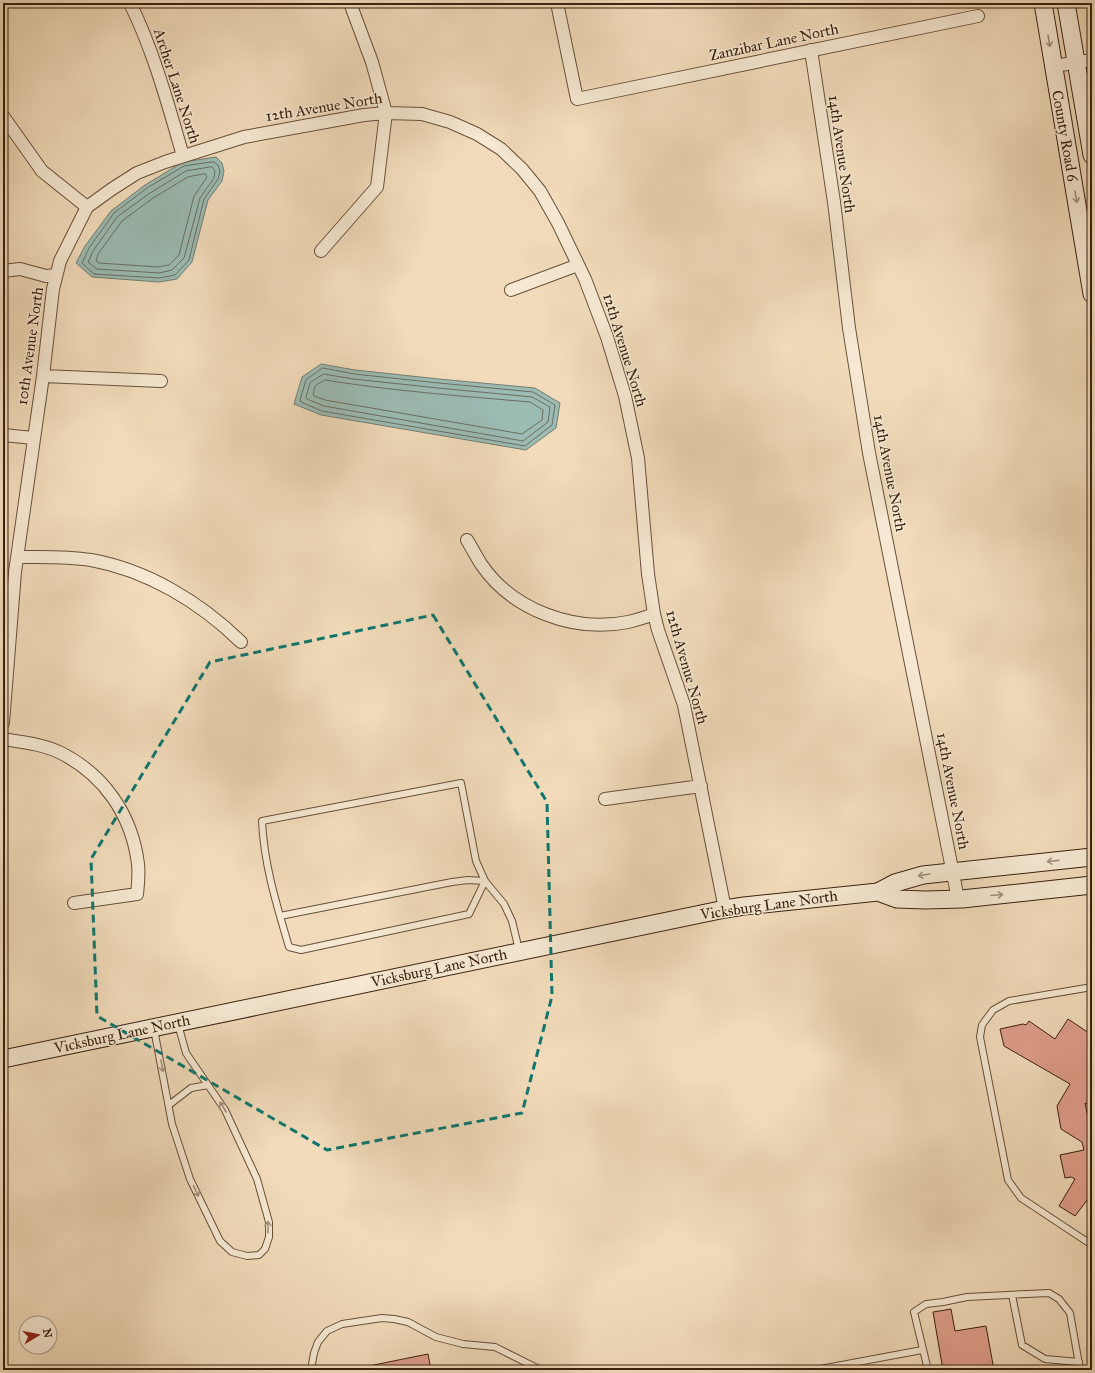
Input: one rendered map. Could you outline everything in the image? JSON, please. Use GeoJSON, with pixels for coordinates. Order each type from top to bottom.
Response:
{"type":"FeatureCollection","features":[{"type":"Feature","properties":{"kind":"main road","name":"County Road 6"},"geometry":{"type":"LineString","coordinates":[[1043,3],[1092,294]]}},
{"type":"Feature","properties":{"kind":"main road","name":"County Road 6"},"geometry":{"type":"LineString","coordinates":[[1066,3],[1084,61],[1092,154]]}},
{"type":"Feature","properties":{"kind":"main road","name":"Vicksburg Lane North"},"geometry":{"type":"LineString","coordinates":[[3,1059],[725,909],[878,892],[895,883],[923,875],[1092,857]]}},
{"type":"Feature","properties":{"kind":"main road","name":"Vicksburg Lane North"},"geometry":{"type":"LineString","coordinates":[[878,892],[897,899],[958,899],[1092,885]]}},
{"type":"Feature","properties":{"kind":"street","name":"Archer Lane North"},"geometry":{"type":"LineString","coordinates":[[130,3],[137,15],[163,85],[183,156]]}},
{"type":"Feature","properties":{"kind":"street"},"geometry":{"type":"LineString","coordinates":[[321,252],[377,187],[386,113],[372,62],[350,3]]}},
{"type":"Feature","properties":{"kind":"street","name":"Zanzibar Lane North"},"geometry":{"type":"LineString","coordinates":[[557,3],[577,99],[978,16]]}},
{"type":"Feature","properties":{"kind":"street","name":"14th Avenue North"},"geometry":{"type":"LineString","coordinates":[[811,50],[834,202],[849,328],[869,453],[958,899]]}},
{"type":"Feature","properties":{"kind":"street"},"geometry":{"type":"LineString","coordinates":[[1054,66],[1084,61]]}},
{"type":"Feature","properties":{"kind":"street","name":"12th Avenue North"},"geometry":{"type":"LineString","coordinates":[[183,156],[244,137],[386,113],[422,114],[450,122],[477,134],[501,148],[522,169],[540,191],[558,222],[578,265],[607,337],[625,396],[638,458],[648,574],[654,614],[658,630],[684,705],[725,909]]}},
{"type":"Feature","properties":{"kind":"street"},"geometry":{"type":"LineString","coordinates":[[3,116],[42,171],[87,207]]}},
{"type":"Feature","properties":{"kind":"street","name":"10th Avenue North"},"geometry":{"type":"LineString","coordinates":[[3,723],[6,646],[15,572],[43,376],[53,288],[60,260],[87,207],[137,173],[183,156]]}},
{"type":"Feature","properties":{"kind":"street"},"geometry":{"type":"LineString","coordinates":[[511,290],[578,265]]}},
{"type":"Feature","properties":{"kind":"street"},"geometry":{"type":"LineString","coordinates":[[3,271],[20,269],[46,276],[56,275]]}},
{"type":"Feature","properties":{"kind":"street"},"geometry":{"type":"LineString","coordinates":[[43,376],[161,381]]}},
{"type":"Feature","properties":{"kind":"street"},"geometry":{"type":"LineString","coordinates":[[3,435],[34,438]]}},
{"type":"Feature","properties":{"kind":"street"},"geometry":{"type":"LineString","coordinates":[[467,540],[481,564],[499,585],[521,602],[546,615],[573,623],[600,625],[628,622],[654,614]]}},
{"type":"Feature","properties":{"kind":"street"},"geometry":{"type":"LineString","coordinates":[[18,557],[54,557],[91,560],[127,570],[160,584],[193,602],[222,624],[241,642]]}},
{"type":"Feature","properties":{"kind":"street"},"geometry":{"type":"LineString","coordinates":[[3,739],[31,743],[58,752],[77,763],[105,786],[122,810],[132,837],[138,865],[137,894],[74,903]]}},
{"type":"Feature","properties":{"kind":"street"},"geometry":{"type":"LineString","coordinates":[[605,799],[701,786]]}},
{"type":"Feature","properties":{"kind":"lane"},"geometry":{"type":"LineString","coordinates":[[485,881],[469,914],[301,950],[289,947],[272,888],[263,843],[262,821],[461,783],[476,861],[485,881],[504,904],[512,921],[519,952]]}},
{"type":"Feature","properties":{"kind":"lane"},"geometry":{"type":"LineString","coordinates":[[280,916],[452,882],[468,880],[485,881]]}},
{"type":"Feature","properties":{"kind":"lane"},"geometry":{"type":"LineString","coordinates":[[1092,987],[1009,1001],[993,1010],[982,1025],[980,1037],[1008,1180],[1021,1198],[1092,1245]]}},
{"type":"Feature","properties":{"kind":"lane"},"geometry":{"type":"LineString","coordinates":[[154,1028],[172,1124],[190,1179],[220,1241],[232,1252],[247,1256],[260,1255],[265,1249],[268,1237],[269,1222],[257,1179],[225,1110],[186,1053],[177,1023]]}},
{"type":"Feature","properties":{"kind":"lane"},"geometry":{"type":"LineString","coordinates":[[169,1105],[191,1088],[208,1085]]}},
{"type":"Feature","properties":{"kind":"lane"},"geometry":{"type":"LineString","coordinates":[[928,1370],[914,1312],[926,1304],[967,1297],[1049,1293],[1059,1299],[1070,1313],[1080,1370]]}},
{"type":"Feature","properties":{"kind":"lane"},"geometry":{"type":"LineString","coordinates":[[1012,1295],[1022,1345],[1045,1359],[1079,1362]]}},
{"type":"Feature","properties":{"kind":"lane"},"geometry":{"type":"LineString","coordinates":[[313,1370],[312,1364],[318,1342],[327,1331],[342,1324],[382,1318],[408,1322],[436,1336],[463,1344],[495,1347],[541,1370]]}},
{"type":"Feature","properties":{"kind":"lane"},"geometry":{"type":"LineString","coordinates":[[815,1370],[922,1350]]}},
{"type":"Feature","properties":{"kind":"highlighted area"},"geometry":{"type":"Polygon","coordinates":[[[433,615],[547,802],[552,996],[522,1113],[327,1150],[97,1016],[91,859],[210,662],[433,615]]]}},
{"type":"Feature","properties":{"kind":"water"},"geometry":{"type":"Polygon","coordinates":[[[216,157],[222,163],[224,171],[222,181],[208,200],[192,262],[177,279],[159,282],[92,277],[76,263],[85,246],[111,211],[145,185],[183,162],[216,157]]]}},
{"type":"Feature","properties":{"kind":"water"},"geometry":{"type":"Polygon","coordinates":[[[321,364],[355,370],[535,388],[560,403],[556,428],[526,450],[321,415],[294,404],[302,377],[321,364]]]}},
{"type":"Feature","properties":{"kind":"building"},"geometry":{"type":"Polygon","coordinates":[[[1068,1019],[1092,1035],[1092,1102],[1090,1105],[1085,1103],[1092,1137],[1092,1140],[1089,1141],[1091,1152],[1092,1151],[1092,1201],[1088,1199],[1075,1216],[1059,1206],[1075,1179],[1071,1177],[1065,1178],[1060,1155],[1084,1150],[1082,1142],[1061,1129],[1057,1106],[1070,1084],[1004,1046],[1000,1029],[1023,1024],[1026,1025],[1029,1021],[1055,1039],[1068,1019]]]}},
{"type":"Feature","properties":{"kind":"building"},"geometry":{"type":"Polygon","coordinates":[[[951,1309],[955,1331],[986,1326],[994,1370],[943,1370],[933,1312],[951,1309]]]}},
{"type":"Feature","properties":{"kind":"building"},"geometry":{"type":"Polygon","coordinates":[[[428,1354],[431,1370],[349,1370],[428,1354]]]}}]}
